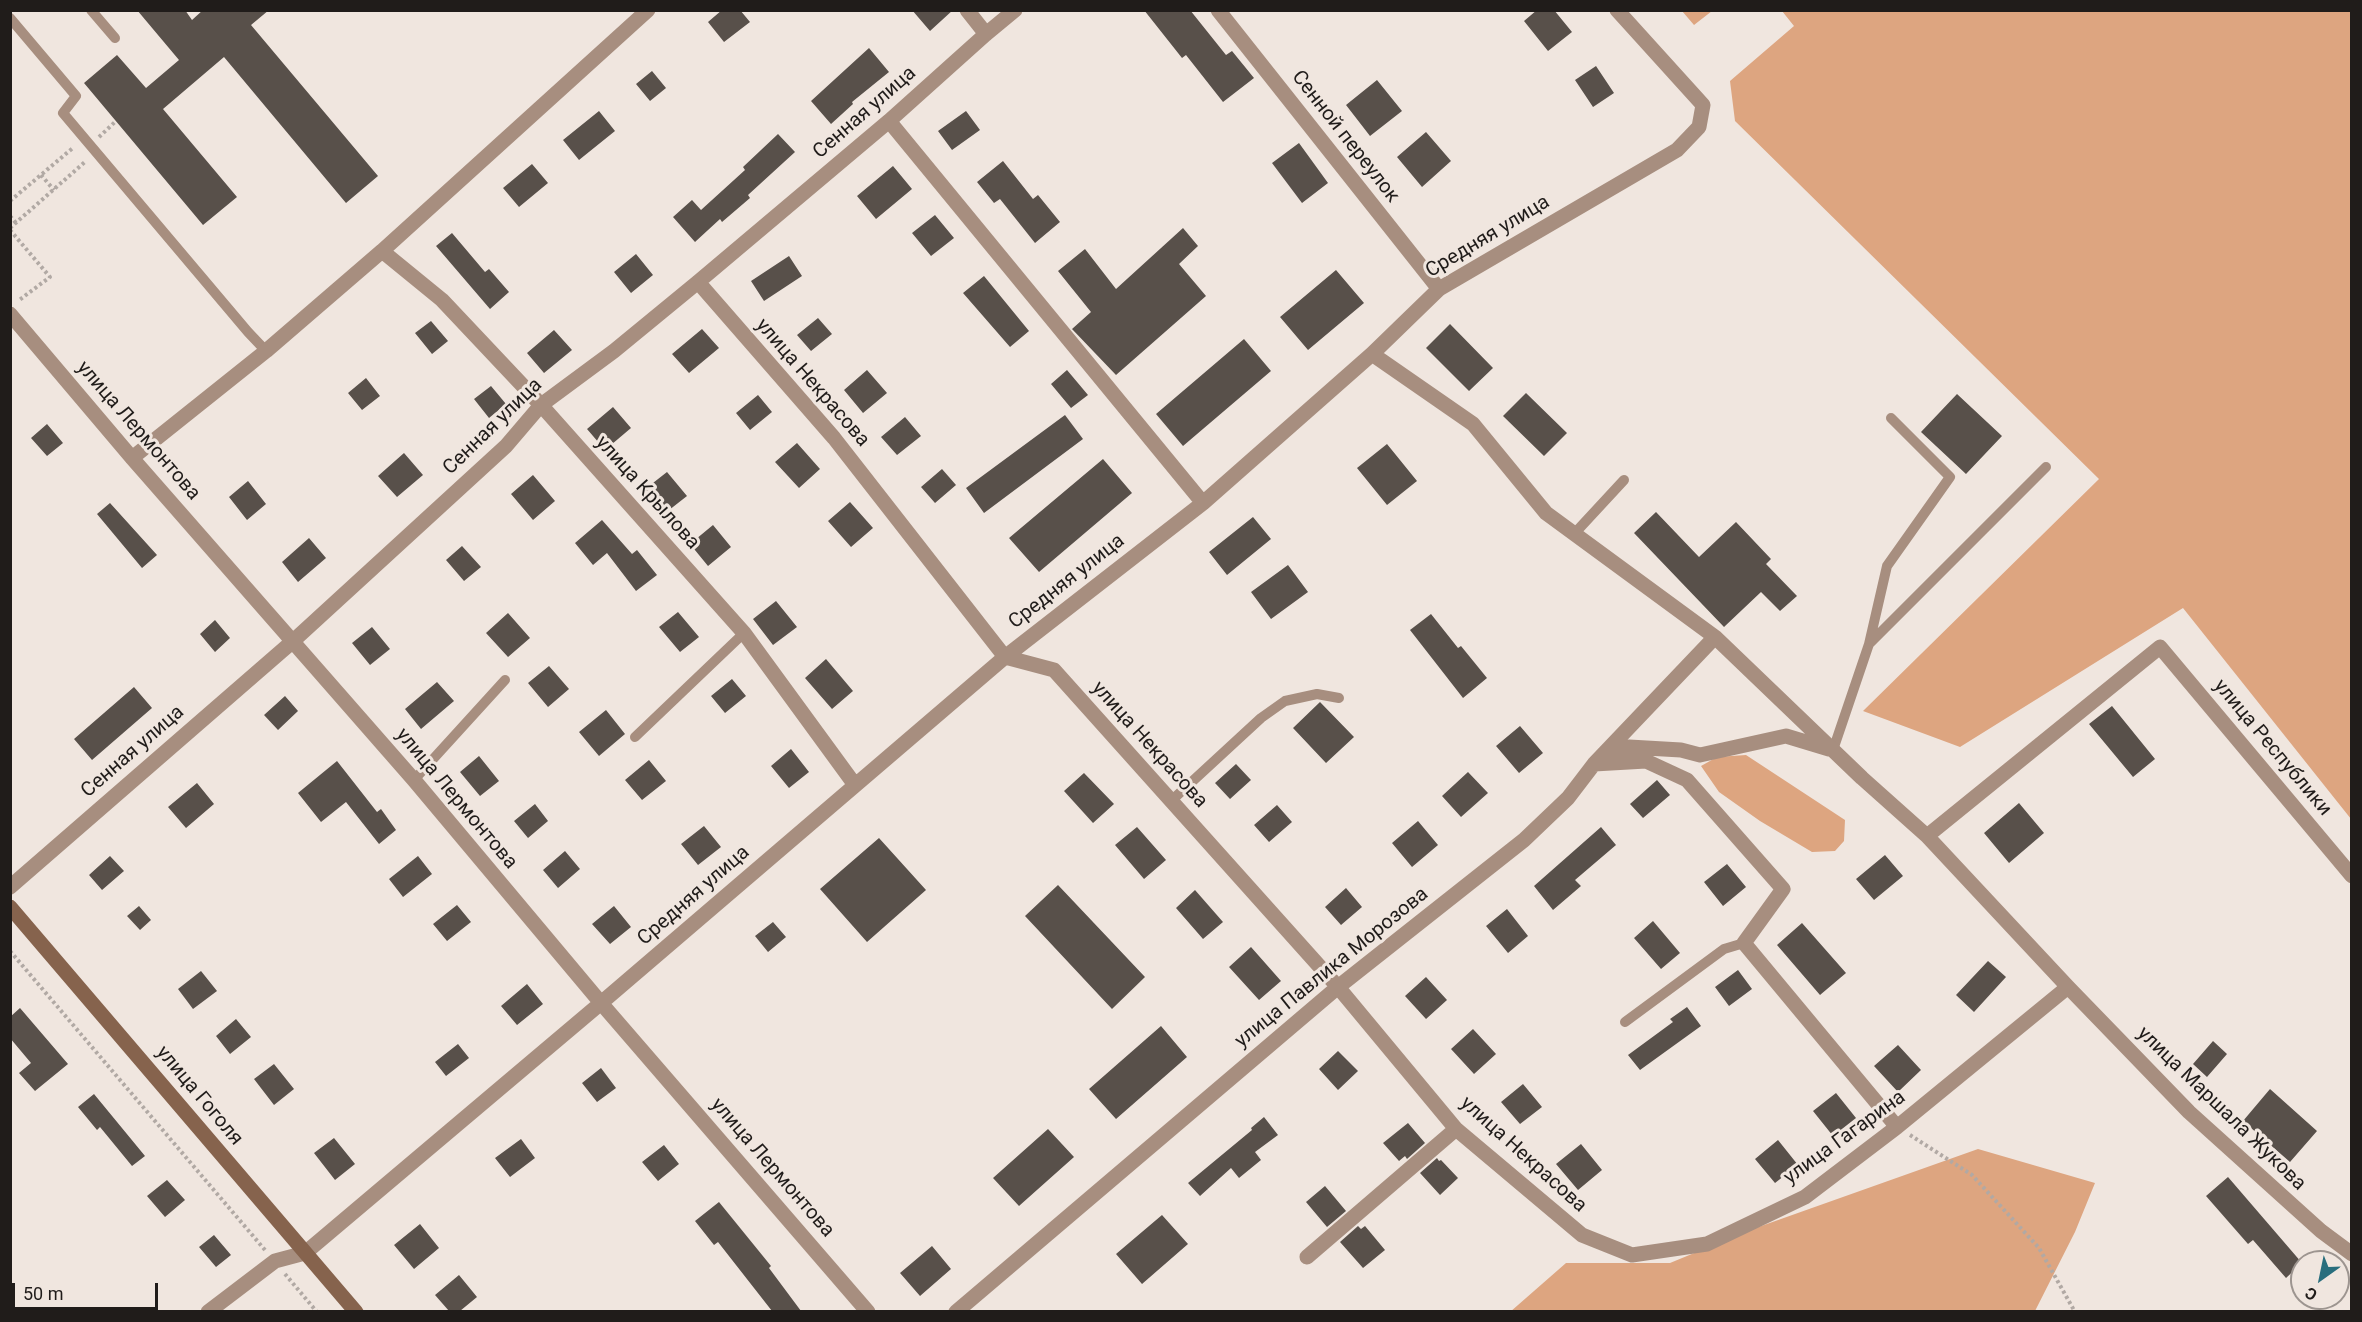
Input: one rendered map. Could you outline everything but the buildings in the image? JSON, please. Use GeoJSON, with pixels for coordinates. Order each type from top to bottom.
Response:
{"type":"FeatureCollection","features":[{"type":"Feature","properties":{"kind":"street"},"geometry":{"type":"LineString","coordinates":[[132,458],[266,351],[382,251],[648,10]]}},
{"type":"Feature","properties":{"kind":"street"},"geometry":{"type":"LineString","coordinates":[[967,10],[986,34]]}},
{"type":"Feature","properties":{"kind":"street","name":"Сенная улица"},"geometry":{"type":"LineString","coordinates":[[10,886],[292,642],[506,446],[541,405],[614,351],[698,282],[889,121],[1015,10]]}},
{"type":"Feature","properties":{"kind":"street","name":"Сенной переулок"},"geometry":{"type":"LineString","coordinates":[[1218,10],[1439,289]]}},
{"type":"Feature","properties":{"kind":"street","name":"Средняя улица"},"geometry":{"type":"LineString","coordinates":[[208,1311],[275,1262],[305,1253],[1005,657],[1203,503],[1372,354],[1439,289],[1677,150],[1699,127],[1703,105],[1617,10]]}},
{"type":"Feature","properties":{"kind":"street"},"geometry":{"type":"LineString","coordinates":[[889,121],[1203,503]]}},
{"type":"Feature","properties":{"kind":"street","name":"улица Крылова"},"geometry":{"type":"LineString","coordinates":[[382,251],[442,300],[541,405],[744,633],[855,785]]}},
{"type":"Feature","properties":{"kind":"street","name":"улица Некрасова"},"geometry":{"type":"LineString","coordinates":[[698,282],[834,438],[1005,657],[1054,670],[1338,987],[1456,1129],[1582,1235]]}},
{"type":"Feature","properties":{"kind":"street","name":"улица Лермонтова"},"geometry":{"type":"LineString","coordinates":[[10,314],[132,458],[414,780],[601,1003],[868,1311]]}},
{"type":"Feature","properties":{"kind":"street","name":"улица Маршала Жукова"},"geometry":{"type":"LineString","coordinates":[[1372,354],[1473,424],[1546,513],[1715,637],[1927,836],[2189,1112],[2321,1231],[2352,1254]]}},
{"type":"Feature","properties":{"kind":"street","name":"улица Павлика Морозова"},"geometry":{"type":"LineString","coordinates":[[956,1311],[1338,987],[1524,840],[1568,798],[1594,764],[1715,637]]}},
{"type":"Feature","properties":{"kind":"street","name":"улица Республики"},"geometry":{"type":"LineString","coordinates":[[1927,836],[2160,647],[2352,876]]}},
{"type":"Feature","properties":{"kind":"street"},"geometry":{"type":"LineString","coordinates":[[1594,764],[1629,747],[1681,750],[1700,755],[1786,736],[1833,750]]}},
{"type":"Feature","properties":{"kind":"street"},"geometry":{"type":"LineString","coordinates":[[1594,764],[1646,761],[1687,780],[1783,889],[1744,943],[1897,1127]]}},
{"type":"Feature","properties":{"kind":"street","name":"улица Гоголя"},"geometry":{"type":"LineString","coordinates":[[10,907],[356,1311]]}},
{"type":"Feature","properties":{"kind":"street","name":"улица Гагарина"},"geometry":{"type":"LineString","coordinates":[[1582,1235],[1632,1255],[1707,1244],[1805,1197],[1897,1127],[2068,987]]}},
{"type":"Feature","properties":{"kind":"street"},"geometry":{"type":"LineString","coordinates":[[1307,1257],[1456,1129]]}},
{"type":"Feature","properties":{"kind":"lane"},"geometry":{"type":"LineString","coordinates":[[91,10],[115,38]]}},
{"type":"Feature","properties":{"kind":"lane"},"geometry":{"type":"LineString","coordinates":[[10,18],[76,96],[63,113],[266,351]]}},
{"type":"Feature","properties":{"kind":"lane"},"geometry":{"type":"LineString","coordinates":[[1833,750],[1869,644],[1887,566],[1950,477],[1891,418]]}},
{"type":"Feature","properties":{"kind":"lane"},"geometry":{"type":"LineString","coordinates":[[1869,644],[2046,467]]}},
{"type":"Feature","properties":{"kind":"lane"},"geometry":{"type":"LineString","coordinates":[[1574,534],[1624,480]]}},
{"type":"Feature","properties":{"kind":"lane"},"geometry":{"type":"LineString","coordinates":[[635,737],[744,633]]}},
{"type":"Feature","properties":{"kind":"lane"},"geometry":{"type":"LineString","coordinates":[[414,780],[505,680]]}},
{"type":"Feature","properties":{"kind":"lane"},"geometry":{"type":"LineString","coordinates":[[1170,801],[1261,718],[1285,701],[1317,694],[1339,698]]}},
{"type":"Feature","properties":{"kind":"lane"},"geometry":{"type":"LineString","coordinates":[[1625,1022],[1724,949],[1744,943]]}},
{"type":"Feature","properties":{"kind":"path"},"geometry":{"type":"LineString","coordinates":[[10,306],[50,277],[10,229],[86,164],[89,146],[116,121]]}},
{"type":"Feature","properties":{"kind":"path"},"geometry":{"type":"LineString","coordinates":[[10,201],[73,147],[89,146]]}},
{"type":"Feature","properties":{"kind":"path"},"geometry":{"type":"LineString","coordinates":[[41,175],[54,190]]}},
{"type":"Feature","properties":{"kind":"path"},"geometry":{"type":"LineString","coordinates":[[10,216],[16,223]]}},
{"type":"Feature","properties":{"kind":"path"},"geometry":{"type":"LineString","coordinates":[[10,951],[317,1311]]}},
{"type":"Feature","properties":{"kind":"path"},"geometry":{"type":"LineString","coordinates":[[1897,1127],[1972,1175],[2039,1248],[2075,1311]]}},
{"type":"Feature","properties":{"kind":"shaded area"},"geometry":{"type":"Polygon","coordinates":[[[1682,11],[1712,11],[1694,25],[1682,11]]]}},
{"type":"Feature","properties":{"kind":"shaded area"},"geometry":{"type":"Polygon","coordinates":[[[1782,11],[2351,11],[2351,819],[2183,608],[1960,747],[1863,711],[2099,479],[1735,121],[1730,81],[1794,26],[1782,11]]]}},
{"type":"Feature","properties":{"kind":"shaded area"},"geometry":{"type":"Polygon","coordinates":[[[1746,755],[1845,820],[1844,841],[1835,851],[1812,852],[1760,821],[1719,792],[1701,766],[1717,757],[1746,755]]]}},
{"type":"Feature","properties":{"kind":"shaded area"},"geometry":{"type":"Polygon","coordinates":[[[1978,1149],[2095,1183],[2075,1232],[2035,1311],[1510,1312],[1566,1263],[1670,1263],[1750,1230],[1978,1149]]]}}]}
